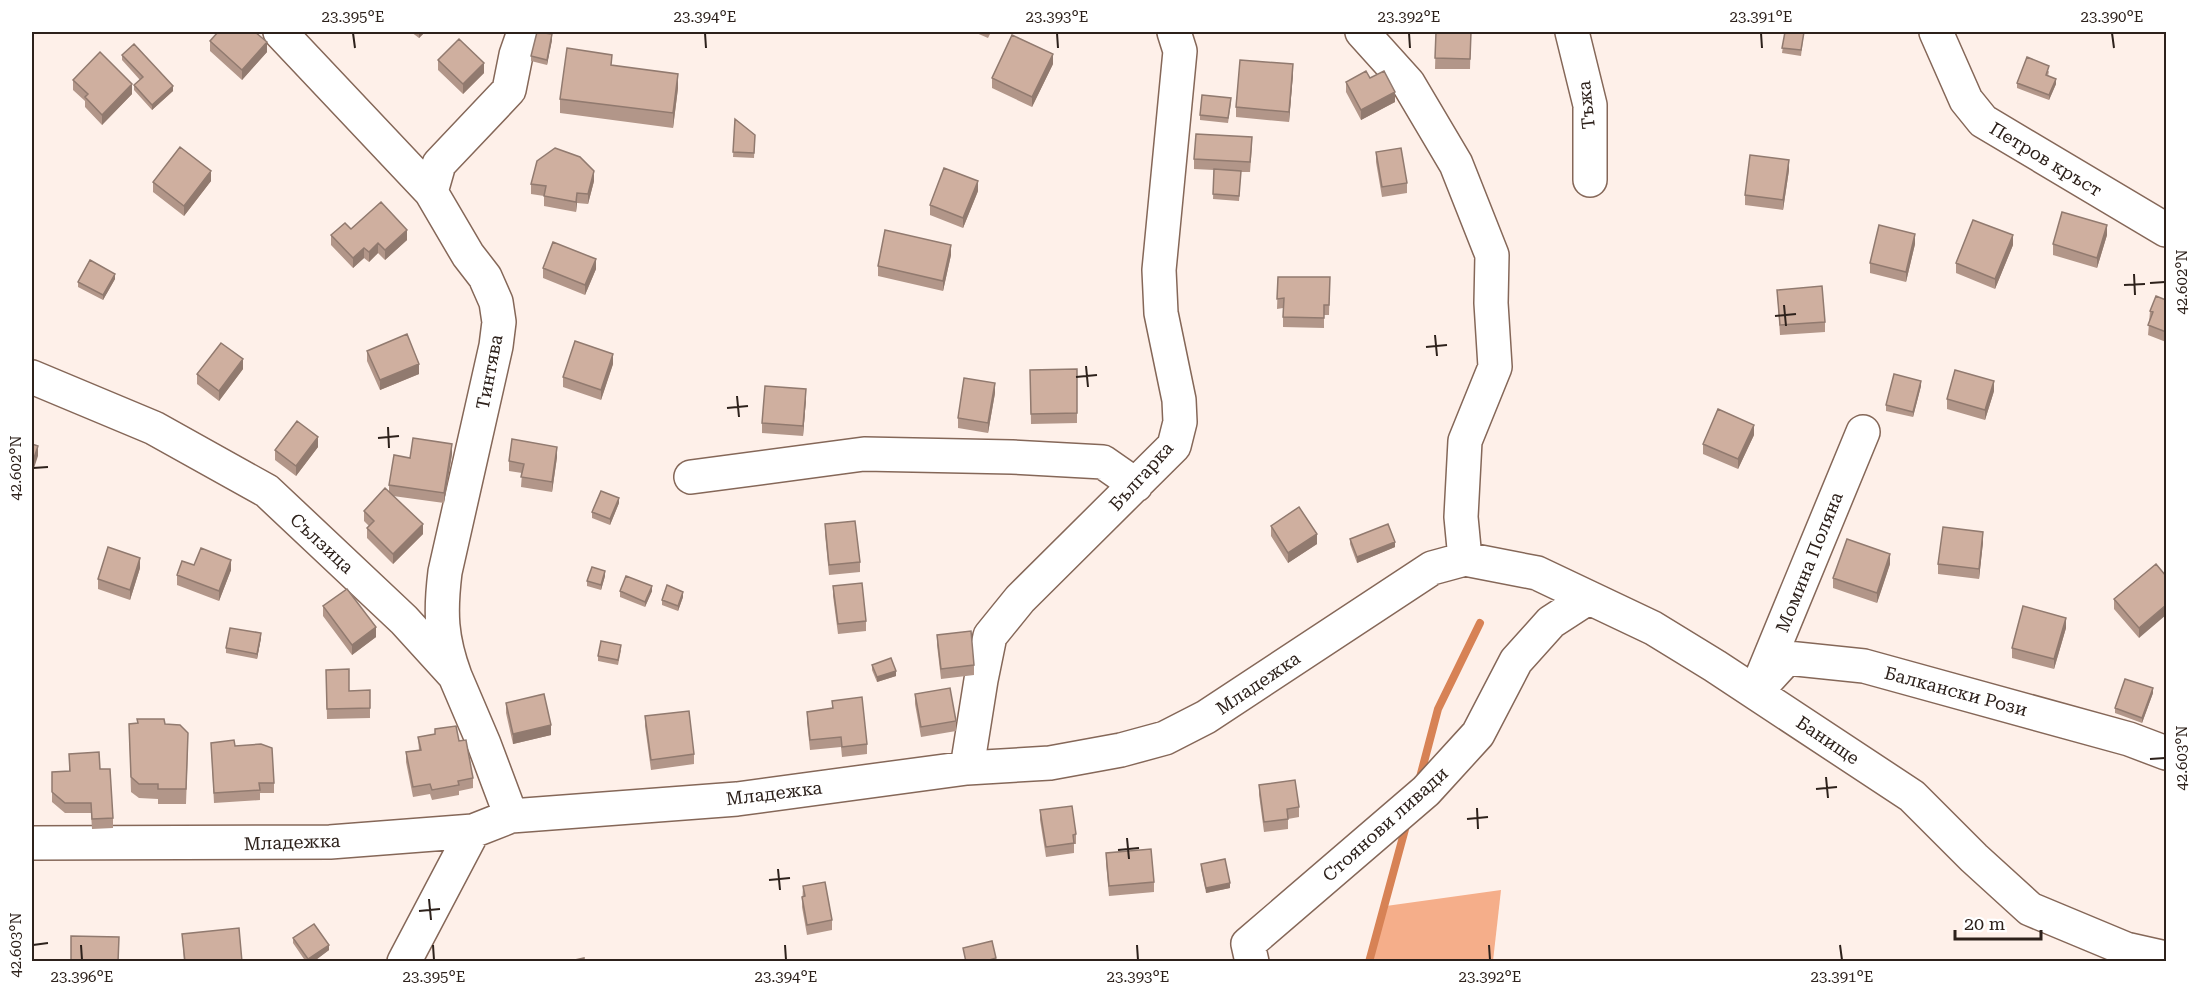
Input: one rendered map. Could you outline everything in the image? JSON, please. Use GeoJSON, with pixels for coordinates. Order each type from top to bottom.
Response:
{"type":"FeatureCollection","features":[{"type":"Feature","properties":{"kind":"street","name":"Тинтява"},"geometry":{"type":"LineString","coordinates":[[280,32],[431,192],[468,255],[485,277],[496,302],[499,322],[496,346],[442,595],[445,649],[454,676]]}},
{"type":"Feature","properties":{"kind":"street"},"geometry":{"type":"LineString","coordinates":[[431,192],[439,164],[509,90],[516,55],[524,32]]}},
{"type":"Feature","properties":{"kind":"street","name":"Българка"},"geometry":{"type":"LineString","coordinates":[[967,768],[990,636],[1020,599],[1174,446],[1180,422],[1179,400],[1161,313],[1159,270],[1180,51],[1174,32]]}},
{"type":"Feature","properties":{"kind":"street"},"geometry":{"type":"LineString","coordinates":[[1362,32],[1408,83],[1456,164],[1492,255],[1491,303],[1495,367],[1465,441],[1461,517],[1465,559]]}},
{"type":"Feature","properties":{"kind":"street","name":"Тъжа"},"geometry":{"type":"LineString","coordinates":[[1572,32],[1590,105],[1590,180]]}},
{"type":"Feature","properties":{"kind":"street","name":"Петров кръст"},"geometry":{"type":"LineString","coordinates":[[1936,32],[1966,100],[1983,121],[2166,230]]}},
{"type":"Feature","properties":{"kind":"street","name":"Сълзица"},"geometry":{"type":"LineString","coordinates":[[32,377],[154,428],[267,491],[404,620],[454,676],[484,744],[511,816]]}},
{"type":"Feature","properties":{"kind":"street","name":"Момина Поляна"},"geometry":{"type":"LineString","coordinates":[[1756,692],[1863,432]]}},
{"type":"Feature","properties":{"kind":"street"},"geometry":{"type":"LineString","coordinates":[[691,477],[864,454],[1001,456],[1103,462],[1136,485]]}},
{"type":"Feature","properties":{"kind":"street","name":"Банище"},"geometry":{"type":"LineString","coordinates":[[1465,559],[1537,573],[1653,628],[1756,692],[1912,796],[1974,858],[2030,909],[2126,949],[2166,958]]}},
{"type":"Feature","properties":{"kind":"street","name":"Младежка"},"geometry":{"type":"LineString","coordinates":[[32,843],[330,842],[473,831],[511,816],[737,799],[967,768],[1050,763],[1121,750],[1165,738],[1206,717],[1432,568],[1465,559]]}},
{"type":"Feature","properties":{"kind":"street","name":"Стоянови ливади"},"geometry":{"type":"LineString","coordinates":[[1252,962],[1248,944],[1426,791],[1478,734],[1516,661],[1551,622],[1588,598]]}},
{"type":"Feature","properties":{"kind":"street","name":"Балкански Рози"},"geometry":{"type":"LineString","coordinates":[[1756,692],[1787,658],[1864,666],[2118,736],[2166,753]]}},
{"type":"Feature","properties":{"kind":"street"},"geometry":{"type":"LineString","coordinates":[[404,962],[473,831]]}},
{"type":"Feature","properties":{"kind":"shaded area"},"geometry":{"type":"Polygon","coordinates":[[[1501,890],[1493,961],[1373,961],[1386,906],[1501,890]]]}},
{"type":"Feature","properties":{"kind":"building"},"geometry":{"type":"Polygon","coordinates":[[[218,32],[255,32],[267,42],[242,70],[210,41],[218,32]]]}},
{"type":"Feature","properties":{"kind":"building"},"geometry":{"type":"Polygon","coordinates":[[[537,32],[552,34],[547,60],[531,56],[537,32]]]}},
{"type":"Feature","properties":{"kind":"building"},"geometry":{"type":"Polygon","coordinates":[[[1436,32],[1471,32],[1470,59],[1435,58],[1436,32]]]}},
{"type":"Feature","properties":{"kind":"building"},"geometry":{"type":"Polygon","coordinates":[[[1785,32],[1804,32],[1801,50],[1782,48],[1785,32]]]}},
{"type":"Feature","properties":{"kind":"building"},"geometry":{"type":"Polygon","coordinates":[[[1012,35],[1053,54],[1032,97],[992,78],[1012,35]]]}},
{"type":"Feature","properties":{"kind":"building"},"geometry":{"type":"Polygon","coordinates":[[[459,39],[484,63],[463,84],[438,60],[459,39]]]}},
{"type":"Feature","properties":{"kind":"building"},"geometry":{"type":"Polygon","coordinates":[[[134,44],[173,86],[152,105],[134,85],[143,77],[122,55],[134,44]]]}},
{"type":"Feature","properties":{"kind":"building"},"geometry":{"type":"Polygon","coordinates":[[[567,48],[612,55],[611,65],[678,74],[673,113],[560,99],[567,48]]]}},
{"type":"Feature","properties":{"kind":"building"},"geometry":{"type":"Polygon","coordinates":[[[100,52],[132,84],[102,115],[85,97],[88,94],[73,80],[100,52]]]}},
{"type":"Feature","properties":{"kind":"building"},"geometry":{"type":"Polygon","coordinates":[[[2027,57],[2049,66],[2046,75],[2056,79],[2049,95],[2017,83],[2027,57]]]}},
{"type":"Feature","properties":{"kind":"building"},"geometry":{"type":"Polygon","coordinates":[[[1240,60],[1293,64],[1289,112],[1236,107],[1240,60]]]}},
{"type":"Feature","properties":{"kind":"building"},"geometry":{"type":"Polygon","coordinates":[[[1366,71],[1370,78],[1384,71],[1395,92],[1361,110],[1346,82],[1366,71]]]}},
{"type":"Feature","properties":{"kind":"building"},"geometry":{"type":"Polygon","coordinates":[[[1202,95],[1231,98],[1228,118],[1200,115],[1202,95]]]}},
{"type":"Feature","properties":{"kind":"building"},"geometry":{"type":"Polygon","coordinates":[[[735,119],[755,135],[754,153],[733,152],[735,119]]]}},
{"type":"Feature","properties":{"kind":"building"},"geometry":{"type":"Polygon","coordinates":[[[1196,134],[1252,137],[1250,162],[1194,159],[1196,134]]]}},
{"type":"Feature","properties":{"kind":"building"},"geometry":{"type":"Polygon","coordinates":[[[180,147],[211,171],[184,206],[153,182],[180,147]]]}},
{"type":"Feature","properties":{"kind":"building"},"geometry":{"type":"Polygon","coordinates":[[[555,148],[580,157],[594,171],[588,194],[577,193],[576,202],[544,196],[546,186],[531,184],[537,161],[555,148]]]}},
{"type":"Feature","properties":{"kind":"building"},"geometry":{"type":"Polygon","coordinates":[[[1401,148],[1407,183],[1382,187],[1376,152],[1401,148]]]}},
{"type":"Feature","properties":{"kind":"building"},"geometry":{"type":"Polygon","coordinates":[[[1750,155],[1789,160],[1783,200],[1745,195],[1750,155]]]}},
{"type":"Feature","properties":{"kind":"building"},"geometry":{"type":"Polygon","coordinates":[[[944,168],[978,181],[963,218],[930,205],[944,168]]]}},
{"type":"Feature","properties":{"kind":"building"},"geometry":{"type":"Polygon","coordinates":[[[1214,169],[1241,171],[1239,196],[1213,194],[1214,169]]]}},
{"type":"Feature","properties":{"kind":"building"},"geometry":{"type":"Polygon","coordinates":[[[381,202],[407,230],[385,250],[378,243],[369,252],[364,248],[353,258],[331,235],[345,223],[351,229],[381,202]]]}},
{"type":"Feature","properties":{"kind":"building"},"geometry":{"type":"Polygon","coordinates":[[[2062,212],[2107,225],[2097,258],[2053,244],[2062,212]]]}},
{"type":"Feature","properties":{"kind":"building"},"geometry":{"type":"Polygon","coordinates":[[[1973,220],[2013,235],[1995,279],[1956,263],[1973,220]]]}},
{"type":"Feature","properties":{"kind":"building"},"geometry":{"type":"Polygon","coordinates":[[[1879,225],[1915,234],[1906,272],[1870,263],[1879,225]]]}},
{"type":"Feature","properties":{"kind":"building"},"geometry":{"type":"Polygon","coordinates":[[[885,230],[951,245],[943,281],[878,266],[885,230]]]}},
{"type":"Feature","properties":{"kind":"building"},"geometry":{"type":"Polygon","coordinates":[[[553,242],[596,259],[585,285],[543,268],[553,242]]]}},
{"type":"Feature","properties":{"kind":"building"},"geometry":{"type":"Polygon","coordinates":[[[90,260],[115,274],[103,295],[78,282],[90,260]]]}},
{"type":"Feature","properties":{"kind":"building"},"geometry":{"type":"Polygon","coordinates":[[[1278,277],[1330,277],[1329,305],[1324,305],[1324,318],[1283,317],[1284,298],[1277,299],[1278,277]]]}},
{"type":"Feature","properties":{"kind":"building"},"geometry":{"type":"Polygon","coordinates":[[[1822,286],[1825,322],[1780,325],[1777,290],[1822,286]]]}},
{"type":"Feature","properties":{"kind":"building"},"geometry":{"type":"Polygon","coordinates":[[[2156,296],[2166,300],[2166,332],[2148,325],[2156,296]]]}},
{"type":"Feature","properties":{"kind":"building"},"geometry":{"type":"Polygon","coordinates":[[[407,334],[419,364],[380,380],[367,351],[407,334]]]}},
{"type":"Feature","properties":{"kind":"building"},"geometry":{"type":"Polygon","coordinates":[[[575,341],[613,354],[601,390],[563,377],[575,341]]]}},
{"type":"Feature","properties":{"kind":"building"},"geometry":{"type":"Polygon","coordinates":[[[221,343],[243,359],[219,391],[197,374],[221,343]]]}},
{"type":"Feature","properties":{"kind":"building"},"geometry":{"type":"Polygon","coordinates":[[[1077,369],[1077,413],[1031,414],[1030,370],[1077,369]]]}},
{"type":"Feature","properties":{"kind":"building"},"geometry":{"type":"Polygon","coordinates":[[[1955,370],[1994,381],[1985,410],[1947,399],[1955,370]]]}},
{"type":"Feature","properties":{"kind":"building"},"geometry":{"type":"Polygon","coordinates":[[[1894,374],[1921,381],[1913,412],[1886,405],[1894,374]]]}},
{"type":"Feature","properties":{"kind":"building"},"geometry":{"type":"Polygon","coordinates":[[[964,378],[995,383],[988,423],[958,418],[964,378]]]}},
{"type":"Feature","properties":{"kind":"building"},"geometry":{"type":"Polygon","coordinates":[[[765,386],[806,389],[803,426],[762,423],[765,386]]]}},
{"type":"Feature","properties":{"kind":"building"},"geometry":{"type":"Polygon","coordinates":[[[1718,409],[1754,425],[1738,459],[1703,444],[1718,409]]]}},
{"type":"Feature","properties":{"kind":"building"},"geometry":{"type":"Polygon","coordinates":[[[297,421],[318,437],[296,466],[275,450],[297,421]]]}},
{"type":"Feature","properties":{"kind":"building"},"geometry":{"type":"Polygon","coordinates":[[[413,438],[452,444],[444,493],[389,485],[394,455],[410,458],[413,438]]]}},
{"type":"Feature","properties":{"kind":"building"},"geometry":{"type":"Polygon","coordinates":[[[512,439],[557,447],[552,482],[521,477],[524,464],[509,461],[512,439]]]}},
{"type":"Feature","properties":{"kind":"building"},"geometry":{"type":"Polygon","coordinates":[[[32,444],[38,446],[32,464],[32,444]]]}},
{"type":"Feature","properties":{"kind":"building"},"geometry":{"type":"Polygon","coordinates":[[[385,488],[423,524],[393,554],[367,528],[374,521],[364,511],[385,488]]]}},
{"type":"Feature","properties":{"kind":"building"},"geometry":{"type":"Polygon","coordinates":[[[601,491],[619,498],[610,519],[592,512],[601,491]]]}},
{"type":"Feature","properties":{"kind":"building"},"geometry":{"type":"Polygon","coordinates":[[[1299,507],[1317,534],[1288,553],[1271,526],[1299,507]]]}},
{"type":"Feature","properties":{"kind":"building"},"geometry":{"type":"Polygon","coordinates":[[[855,521],[860,562],[829,565],[825,524],[855,521]]]}},
{"type":"Feature","properties":{"kind":"building"},"geometry":{"type":"Polygon","coordinates":[[[1388,524],[1395,542],[1357,557],[1350,539],[1388,524]]]}},
{"type":"Feature","properties":{"kind":"building"},"geometry":{"type":"Polygon","coordinates":[[[1943,527],[1983,532],[1979,569],[1938,564],[1943,527]]]}},
{"type":"Feature","properties":{"kind":"building"},"geometry":{"type":"Polygon","coordinates":[[[1847,539],[1890,554],[1877,593],[1833,578],[1847,539]]]}},
{"type":"Feature","properties":{"kind":"building"},"geometry":{"type":"Polygon","coordinates":[[[108,547],[140,558],[130,590],[98,579],[108,547]]]}},
{"type":"Feature","properties":{"kind":"building"},"geometry":{"type":"Polygon","coordinates":[[[201,548],[231,560],[219,591],[177,575],[182,561],[194,565],[201,548]]]}},
{"type":"Feature","properties":{"kind":"building"},"geometry":{"type":"Polygon","coordinates":[[[2156,564],[2166,576],[2166,605],[2139,628],[2114,599],[2156,564]]]}},
{"type":"Feature","properties":{"kind":"building"},"geometry":{"type":"Polygon","coordinates":[[[592,567],[605,571],[601,585],[587,581],[592,567]]]}},
{"type":"Feature","properties":{"kind":"building"},"geometry":{"type":"Polygon","coordinates":[[[626,576],[652,586],[645,602],[620,591],[626,576]]]}},
{"type":"Feature","properties":{"kind":"building"},"geometry":{"type":"Polygon","coordinates":[[[862,583],[866,621],[838,624],[833,586],[862,583]]]}},
{"type":"Feature","properties":{"kind":"building"},"geometry":{"type":"Polygon","coordinates":[[[667,585],[683,592],[678,606],[662,600],[667,585]]]}},
{"type":"Feature","properties":{"kind":"building"},"geometry":{"type":"Polygon","coordinates":[[[347,589],[376,627],[352,645],[323,606],[347,589]]]}},
{"type":"Feature","properties":{"kind":"building"},"geometry":{"type":"Polygon","coordinates":[[[2023,606],[2066,618],[2054,659],[2012,648],[2023,606]]]}},
{"type":"Feature","properties":{"kind":"building"},"geometry":{"type":"Polygon","coordinates":[[[230,628],[261,633],[257,654],[226,648],[230,628]]]}},
{"type":"Feature","properties":{"kind":"building"},"geometry":{"type":"Polygon","coordinates":[[[971,631],[974,665],[941,669],[937,635],[971,631]]]}},
{"type":"Feature","properties":{"kind":"building"},"geometry":{"type":"Polygon","coordinates":[[[601,641],[621,645],[618,660],[598,656],[601,641]]]}},
{"type":"Feature","properties":{"kind":"building"},"geometry":{"type":"Polygon","coordinates":[[[891,658],[896,671],[877,677],[872,665],[891,658]]]}},
{"type":"Feature","properties":{"kind":"building"},"geometry":{"type":"Polygon","coordinates":[[[349,669],[349,691],[370,690],[370,708],[327,709],[326,670],[349,669]]]}},
{"type":"Feature","properties":{"kind":"building"},"geometry":{"type":"Polygon","coordinates":[[[2125,679],[2153,688],[2142,718],[2115,708],[2125,679]]]}},
{"type":"Feature","properties":{"kind":"building"},"geometry":{"type":"Polygon","coordinates":[[[950,688],[956,721],[921,727],[915,694],[950,688]]]}},
{"type":"Feature","properties":{"kind":"building"},"geometry":{"type":"Polygon","coordinates":[[[544,694],[551,725],[513,734],[506,703],[544,694]]]}},
{"type":"Feature","properties":{"kind":"building"},"geometry":{"type":"Polygon","coordinates":[[[862,697],[867,744],[842,747],[841,737],[810,740],[807,712],[833,708],[832,701],[862,697]]]}},
{"type":"Feature","properties":{"kind":"building"},"geometry":{"type":"Polygon","coordinates":[[[689,711],[694,754],[651,760],[645,716],[689,711]]]}},
{"type":"Feature","properties":{"kind":"building"},"geometry":{"type":"Polygon","coordinates":[[[137,719],[164,719],[165,724],[180,725],[188,733],[186,789],[158,789],[158,784],[139,784],[131,777],[129,724],[138,723],[137,719]]]}},
{"type":"Feature","properties":{"kind":"building"},"geometry":{"type":"Polygon","coordinates":[[[456,726],[459,741],[466,740],[473,778],[458,781],[459,785],[432,790],[430,784],[413,787],[406,752],[421,750],[418,737],[435,734],[435,729],[456,726]]]}},
{"type":"Feature","properties":{"kind":"building"},"geometry":{"type":"Polygon","coordinates":[[[234,740],[235,746],[261,744],[272,748],[274,783],[259,783],[260,790],[214,793],[211,743],[234,740]]]}},
{"type":"Feature","properties":{"kind":"building"},"geometry":{"type":"Polygon","coordinates":[[[99,752],[100,769],[110,769],[113,818],[92,819],[91,803],[65,803],[52,792],[52,772],[70,771],[69,754],[99,752]]]}},
{"type":"Feature","properties":{"kind":"building"},"geometry":{"type":"Polygon","coordinates":[[[1295,780],[1299,807],[1287,809],[1288,819],[1264,822],[1259,785],[1295,780]]]}},
{"type":"Feature","properties":{"kind":"building"},"geometry":{"type":"Polygon","coordinates":[[[1072,806],[1076,834],[1073,835],[1074,843],[1046,847],[1040,810],[1072,806]]]}},
{"type":"Feature","properties":{"kind":"building"},"geometry":{"type":"Polygon","coordinates":[[[1151,849],[1154,882],[1109,886],[1106,853],[1151,849]]]}},
{"type":"Feature","properties":{"kind":"building"},"geometry":{"type":"Polygon","coordinates":[[[1225,859],[1230,883],[1206,888],[1201,864],[1225,859]]]}},
{"type":"Feature","properties":{"kind":"building"},"geometry":{"type":"Polygon","coordinates":[[[825,882],[832,920],[807,925],[802,897],[805,896],[803,886],[825,882]]]}},
{"type":"Feature","properties":{"kind":"building"},"geometry":{"type":"Polygon","coordinates":[[[314,924],[329,945],[308,959],[293,938],[314,924]]]}},
{"type":"Feature","properties":{"kind":"building"},"geometry":{"type":"Polygon","coordinates":[[[239,928],[242,962],[185,962],[182,934],[239,928]]]}},
{"type":"Feature","properties":{"kind":"building"},"geometry":{"type":"Polygon","coordinates":[[[71,936],[119,937],[118,962],[71,962],[71,936]]]}},
{"type":"Feature","properties":{"kind":"building"},"geometry":{"type":"Polygon","coordinates":[[[992,941],[996,958],[983,962],[966,962],[963,948],[992,941]]]}},
{"type":"Feature","properties":{"kind":"building"},"geometry":{"type":"Polygon","coordinates":[[[584,958],[584,962],[566,962],[584,958]]]}},
{"type":"Feature","properties":{"kind":"waterway"},"geometry":{"type":"LineString","coordinates":[[1419,781],[1438,709],[1480,623]]}},
{"type":"Feature","properties":{"kind":"waterway"},"geometry":{"type":"LineString","coordinates":[[1369,962],[1407,822]]}}]}
